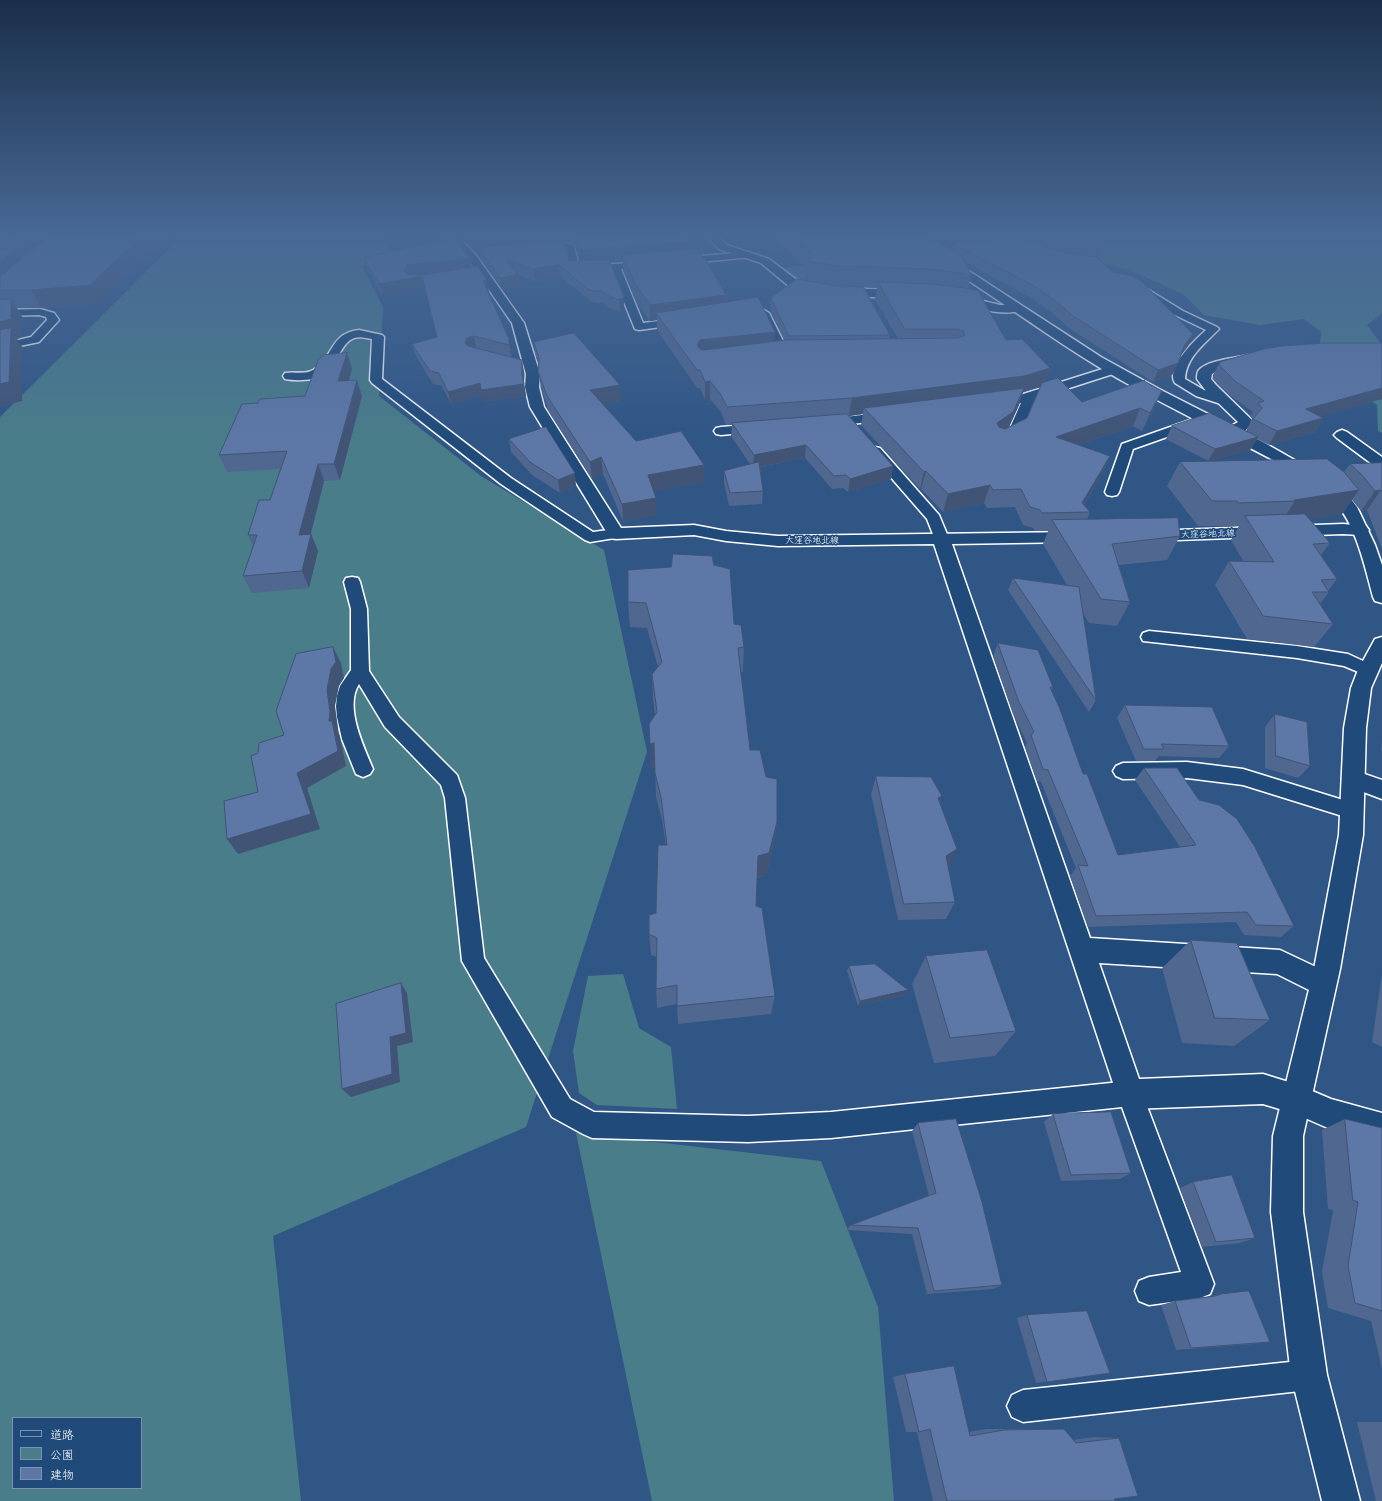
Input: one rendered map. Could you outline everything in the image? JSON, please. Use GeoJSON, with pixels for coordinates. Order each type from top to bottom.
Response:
{"type":"FeatureCollection","features":[{"type":"Feature","properties":{"kind":"street"},"geometry":{"type":"LineString","coordinates":[[504,303],[518,323],[524,367],[533,374],[532,387],[538,407],[616,534]]}},
{"type":"Feature","properties":{"kind":"street"},"geometry":{"type":"LineString","coordinates":[[977,303],[1000,309],[1016,308]]}},
{"type":"Feature","properties":{"kind":"street"},"geometry":{"type":"LineString","coordinates":[[1009,303],[1048,330],[1112,370],[1231,432],[1327,485],[1342,499],[1360,530],[1382,597]]}},
{"type":"Feature","properties":{"kind":"street"},"geometry":{"type":"LineString","coordinates":[[1231,432],[1243,426],[1246,421],[1211,388],[1204,379],[1205,372],[1216,366],[1258,357]]}},
{"type":"Feature","properties":{"kind":"street"},"geometry":{"type":"LineString","coordinates":[[1342,435],[1382,464]]}},
{"type":"Feature","properties":{"kind":"street"},"geometry":{"type":"LineString","coordinates":[[1361,469],[1382,464]]}},
{"type":"Feature","properties":{"kind":"street"},"geometry":{"type":"LineString","coordinates":[[1314,477],[1334,473]]}},
{"type":"Feature","properties":{"kind":"street","name":"大窪谷地北線"},"geometry":{"type":"LineString","coordinates":[[1136,537],[1343,529],[1360,530]]}},
{"type":"Feature","properties":{"kind":"street","name":"大窪谷地北線"},"geometry":{"type":"LineString","coordinates":[[616,534],[694,530],[726,536],[778,540],[1089,537]]}},
{"type":"Feature","properties":{"kind":"street"},"geometry":{"type":"LineString","coordinates":[[941,539],[982,664],[1004,720],[1080,950],[1130,1094],[1263,1089],[1298,1100],[1330,1114],[1382,1128]]}},
{"type":"Feature","properties":{"kind":"street"},"geometry":{"type":"LineString","coordinates":[[1341,1501],[1310,1375],[1287,1212],[1288,1136],[1298,1100],[1327,969],[1351,835],[1355,728],[1361,688],[1378,654]]}},
{"type":"Feature","properties":{"kind":"street"},"geometry":{"type":"LineString","coordinates":[[1353,779],[1382,790]]}},
{"type":"Feature","properties":{"kind":"street"},"geometry":{"type":"LineString","coordinates":[[1080,950],[1280,962],[1323,984]]}},
{"type":"Feature","properties":{"kind":"lane"},"geometry":{"type":"LineString","coordinates":[[629,303],[639,327],[692,320]]}},
{"type":"Feature","properties":{"kind":"lane"},"geometry":{"type":"LineString","coordinates":[[1163,303],[1179,313],[1213,329],[1186,358],[1178,372],[1179,380],[1187,388],[1193,391],[1224,401]]}},
{"type":"Feature","properties":{"kind":"lane"},"geometry":{"type":"LineString","coordinates":[[761,307],[783,353]]}},
{"type":"Feature","properties":{"kind":"lane"},"geometry":{"type":"LineString","coordinates":[[0,313],[40,312],[50,315],[53,320],[35,340],[0,347]]}},
{"type":"Feature","properties":{"kind":"lane"},"geometry":{"type":"LineString","coordinates":[[289,376],[315,374],[322,370],[343,340],[350,334],[362,333],[378,337],[376,380],[506,481],[590,537],[616,534]]}},
{"type":"Feature","properties":{"kind":"lane"},"geometry":{"type":"LineString","coordinates":[[769,355],[798,352]]}},
{"type":"Feature","properties":{"kind":"lane"},"geometry":{"type":"LineString","coordinates":[[982,404],[1021,399],[1112,370]]}},
{"type":"Feature","properties":{"kind":"lane"},"geometry":{"type":"LineString","coordinates":[[1000,441],[1015,432],[1030,396]]}},
{"type":"Feature","properties":{"kind":"lane"},"geometry":{"type":"LineString","coordinates":[[819,423],[850,421],[896,415]]}},
{"type":"Feature","properties":{"kind":"lane"},"geometry":{"type":"LineString","coordinates":[[1112,492],[1126,447],[1204,419]]}},
{"type":"Feature","properties":{"kind":"lane"},"geometry":{"type":"LineString","coordinates":[[850,421],[934,518],[941,539]]}},
{"type":"Feature","properties":{"kind":"lane"},"geometry":{"type":"LineString","coordinates":[[721,431],[766,428]]}},
{"type":"Feature","properties":{"kind":"lane"},"geometry":{"type":"LineString","coordinates":[[352,582],[359,609],[360,671],[392,722],[450,781],[455,798],[473,961],[561,1108],[592,1125],[748,1129],[831,1125],[1130,1094],[1200,1284],[1149,1291]]}},
{"type":"Feature","properties":{"kind":"lane"},"geometry":{"type":"LineString","coordinates":[[1149,637],[1297,652],[1348,660],[1378,654]]}},
{"type":"Feature","properties":{"kind":"lane"},"geometry":{"type":"LineString","coordinates":[[360,671],[348,687],[345,705],[348,728],[363,769]]}},
{"type":"Feature","properties":{"kind":"lane"},"geometry":{"type":"LineString","coordinates":[[1123,771],[1187,770],[1243,777],[1352,811]]}},
{"type":"Feature","properties":{"kind":"lane"},"geometry":{"type":"LineString","coordinates":[[1023,1406],[1310,1375]]}},
{"type":"Feature","properties":{"kind":"green space"},"geometry":{"type":"Polygon","coordinates":[[[115,303],[381,303],[383,307],[379,396],[481,476],[604,550],[647,752],[526,1127],[273,1236],[301,1501],[0,1501],[0,417],[115,303]]]}},
{"type":"Feature","properties":{"kind":"green space"},"geometry":{"type":"Polygon","coordinates":[[[1192,303],[1382,303],[1382,313],[1367,325],[1382,345],[1320,344],[1321,332],[1304,319],[1260,325],[1204,315],[1192,303]]]}},
{"type":"Feature","properties":{"kind":"green space"},"geometry":{"type":"Polygon","coordinates":[[[1339,380],[1382,384],[1382,433],[1378,431],[1377,405],[1339,380]]]}},
{"type":"Feature","properties":{"kind":"green space"},"geometry":{"type":"Polygon","coordinates":[[[623,974],[639,1028],[671,1047],[677,1109],[597,1105],[579,1093],[573,1051],[588,976],[623,974]]]}},
{"type":"Feature","properties":{"kind":"green space"},"geometry":{"type":"Polygon","coordinates":[[[576,1133],[821,1161],[878,1307],[894,1501],[652,1501],[576,1133]]]}},
{"type":"Feature","properties":{"kind":"building"},"geometry":{"type":"Polygon","coordinates":[[[0,303],[11,303],[11,319],[0,322],[0,303]]]}},
{"type":"Feature","properties":{"kind":"building"},"geometry":{"type":"Polygon","coordinates":[[[429,303],[493,303],[509,339],[509,345],[474,336],[467,338],[465,343],[468,346],[522,360],[522,375],[524,384],[481,390],[480,383],[448,392],[439,373],[430,371],[412,344],[437,337],[429,303]]]}},
{"type":"Feature","properties":{"kind":"building"},"geometry":{"type":"Polygon","coordinates":[[[649,303],[665,303],[650,305],[649,303]]]}},
{"type":"Feature","properties":{"kind":"building"},"geometry":{"type":"Polygon","coordinates":[[[719,303],[761,303],[775,332],[700,340],[697,345],[700,349],[704,350],[785,340],[958,338],[965,335],[963,331],[958,329],[905,329],[890,303],[985,303],[1006,340],[1022,339],[1050,368],[1024,376],[852,398],[727,407],[721,395],[710,381],[705,382],[700,370],[697,370],[656,313],[719,303]]]}},
{"type":"Feature","properties":{"kind":"building"},"geometry":{"type":"Polygon","coordinates":[[[773,303],[872,303],[890,335],[789,336],[773,303]]]}},
{"type":"Feature","properties":{"kind":"building"},"geometry":{"type":"Polygon","coordinates":[[[1058,303],[1163,303],[1193,334],[1184,346],[1178,363],[1158,370],[1073,316],[1058,303]]]}},
{"type":"Feature","properties":{"kind":"building"},"geometry":{"type":"Polygon","coordinates":[[[11,328],[9,382],[0,384],[0,330],[11,328]]]}},
{"type":"Feature","properties":{"kind":"building"},"geometry":{"type":"Polygon","coordinates":[[[574,333],[620,385],[590,390],[636,441],[681,431],[704,465],[648,475],[656,498],[622,504],[601,457],[590,462],[547,396],[538,371],[539,358],[534,342],[574,333]]]}},
{"type":"Feature","properties":{"kind":"building"},"geometry":{"type":"Polygon","coordinates":[[[1325,343],[1382,343],[1382,388],[1306,409],[1323,418],[1277,431],[1253,419],[1262,408],[1258,403],[1264,401],[1235,381],[1219,365],[1220,362],[1264,349],[1282,346],[1325,343]]]}},
{"type":"Feature","properties":{"kind":"building"},"geometry":{"type":"Polygon","coordinates":[[[347,353],[338,381],[357,380],[334,464],[318,464],[299,535],[311,534],[302,571],[243,576],[257,535],[248,535],[259,500],[270,500],[287,451],[219,455],[242,404],[258,403],[260,399],[305,396],[318,360],[324,355],[347,353]]]}},
{"type":"Feature","properties":{"kind":"building"},"geometry":{"type":"Polygon","coordinates":[[[1058,378],[1082,402],[1145,380],[1144,381],[1162,391],[1150,413],[1140,408],[1056,437],[1110,456],[1082,503],[1090,512],[1042,513],[1040,510],[1030,507],[1021,489],[993,490],[990,485],[948,494],[926,471],[924,472],[864,408],[1024,388],[1013,412],[997,423],[999,427],[1005,429],[1027,418],[1042,383],[1058,378]]]}},
{"type":"Feature","properties":{"kind":"building"},"geometry":{"type":"Polygon","coordinates":[[[1210,413],[1258,437],[1215,449],[1172,426],[1210,413]]]}},
{"type":"Feature","properties":{"kind":"building"},"geometry":{"type":"Polygon","coordinates":[[[847,414],[893,466],[850,479],[846,475],[834,476],[806,445],[754,455],[732,423],[847,414]]]}},
{"type":"Feature","properties":{"kind":"building"},"geometry":{"type":"Polygon","coordinates":[[[546,427],[575,473],[558,480],[530,462],[509,439],[546,427]]]}},
{"type":"Feature","properties":{"kind":"building"},"geometry":{"type":"Polygon","coordinates":[[[1327,459],[1344,472],[1359,490],[1294,500],[1295,501],[1238,503],[1237,501],[1212,501],[1180,462],[1327,459]]]}},
{"type":"Feature","properties":{"kind":"building"},"geometry":{"type":"Polygon","coordinates":[[[759,462],[763,491],[730,493],[724,471],[759,462]]]}},
{"type":"Feature","properties":{"kind":"building"},"geometry":{"type":"Polygon","coordinates":[[[1382,463],[1382,492],[1381,490],[1375,491],[1362,475],[1350,464],[1382,463]]]}},
{"type":"Feature","properties":{"kind":"building"},"geometry":{"type":"Polygon","coordinates":[[[1305,514],[1330,543],[1313,544],[1337,579],[1321,580],[1329,592],[1312,592],[1333,624],[1263,616],[1229,561],[1274,562],[1245,516],[1305,514]]]}},
{"type":"Feature","properties":{"kind":"building"},"geometry":{"type":"Polygon","coordinates":[[[1178,518],[1180,536],[1112,544],[1130,602],[1101,599],[1052,520],[1178,518]]]}},
{"type":"Feature","properties":{"kind":"building"},"geometry":{"type":"Polygon","coordinates":[[[673,554],[712,556],[714,565],[730,569],[734,624],[741,625],[744,647],[738,648],[750,750],[760,750],[766,777],[777,779],[777,822],[769,853],[758,856],[756,906],[762,908],[775,996],[677,1006],[677,985],[656,989],[657,938],[649,934],[649,915],[656,913],[658,845],[667,845],[661,797],[655,773],[654,743],[650,744],[649,724],[657,712],[652,674],[662,662],[646,603],[628,602],[628,570],[671,567],[673,554]]]}},
{"type":"Feature","properties":{"kind":"building"},"geometry":{"type":"Polygon","coordinates":[[[1013,578],[1079,587],[1096,700],[1013,578]]]}},
{"type":"Feature","properties":{"kind":"building"},"geometry":{"type":"Polygon","coordinates":[[[998,643],[1038,650],[1053,687],[1050,687],[1060,709],[1083,774],[1087,774],[1118,855],[1196,845],[1144,768],[1177,768],[1199,800],[1219,805],[1237,819],[1255,847],[1294,926],[1256,925],[1247,912],[1096,916],[1078,865],[1088,866],[1048,770],[1043,769],[1031,735],[1034,732],[1019,702],[998,643]]]}},
{"type":"Feature","properties":{"kind":"building"},"geometry":{"type":"Polygon","coordinates":[[[333,647],[336,662],[331,669],[327,690],[330,712],[329,721],[332,721],[338,751],[297,773],[311,814],[227,839],[224,801],[258,792],[251,756],[258,753],[259,743],[284,735],[276,711],[296,654],[333,647]]]}},
{"type":"Feature","properties":{"kind":"building"},"geometry":{"type":"Polygon","coordinates":[[[1125,705],[1212,707],[1229,746],[1161,744],[1164,749],[1144,749],[1125,705]]]}},
{"type":"Feature","properties":{"kind":"building"},"geometry":{"type":"Polygon","coordinates":[[[1275,714],[1307,722],[1310,766],[1276,756],[1275,714]]]}},
{"type":"Feature","properties":{"kind":"building"},"geometry":{"type":"Polygon","coordinates":[[[876,776],[931,777],[942,796],[938,798],[957,849],[946,856],[955,902],[904,904],[876,776]]]}},
{"type":"Feature","properties":{"kind":"building"},"geometry":{"type":"Polygon","coordinates":[[[1191,940],[1237,943],[1270,1020],[1215,1018],[1191,940]]]}},
{"type":"Feature","properties":{"kind":"building"},"geometry":{"type":"Polygon","coordinates":[[[987,950],[1016,1031],[950,1038],[926,956],[987,950]]]}},
{"type":"Feature","properties":{"kind":"building"},"geometry":{"type":"Polygon","coordinates":[[[875,964],[908,990],[860,1001],[849,966],[875,964]]]}},
{"type":"Feature","properties":{"kind":"building"},"geometry":{"type":"Polygon","coordinates":[[[401,983],[406,1033],[390,1037],[392,1074],[342,1089],[336,1004],[401,983]]]}},
{"type":"Feature","properties":{"kind":"building"},"geometry":{"type":"Polygon","coordinates":[[[1111,1112],[1131,1173],[1071,1175],[1053,1114],[1111,1112]]]}},
{"type":"Feature","properties":{"kind":"building"},"geometry":{"type":"Polygon","coordinates":[[[956,1119],[982,1202],[1002,1285],[934,1291],[918,1228],[851,1225],[936,1193],[918,1123],[956,1119]]]}},
{"type":"Feature","properties":{"kind":"building"},"geometry":{"type":"Polygon","coordinates":[[[1345,1119],[1382,1128],[1382,1311],[1355,1303],[1348,1266],[1358,1202],[1353,1200],[1345,1119]]]}},
{"type":"Feature","properties":{"kind":"building"},"geometry":{"type":"Polygon","coordinates":[[[1232,1175],[1255,1238],[1216,1242],[1193,1182],[1232,1175]]]}},
{"type":"Feature","properties":{"kind":"building"},"geometry":{"type":"Polygon","coordinates":[[[1249,1291],[1270,1342],[1191,1348],[1175,1301],[1249,1291]]]}},
{"type":"Feature","properties":{"kind":"building"},"geometry":{"type":"Polygon","coordinates":[[[1087,1311],[1110,1373],[1047,1382],[1027,1315],[1087,1311]]]}},
{"type":"Feature","properties":{"kind":"building"},"geometry":{"type":"Polygon","coordinates":[[[954,1366],[970,1436],[1004,1430],[1064,1429],[1076,1443],[1119,1438],[1138,1496],[1114,1499],[1115,1501],[947,1501],[930,1429],[919,1432],[905,1374],[954,1366]]]}}]}
